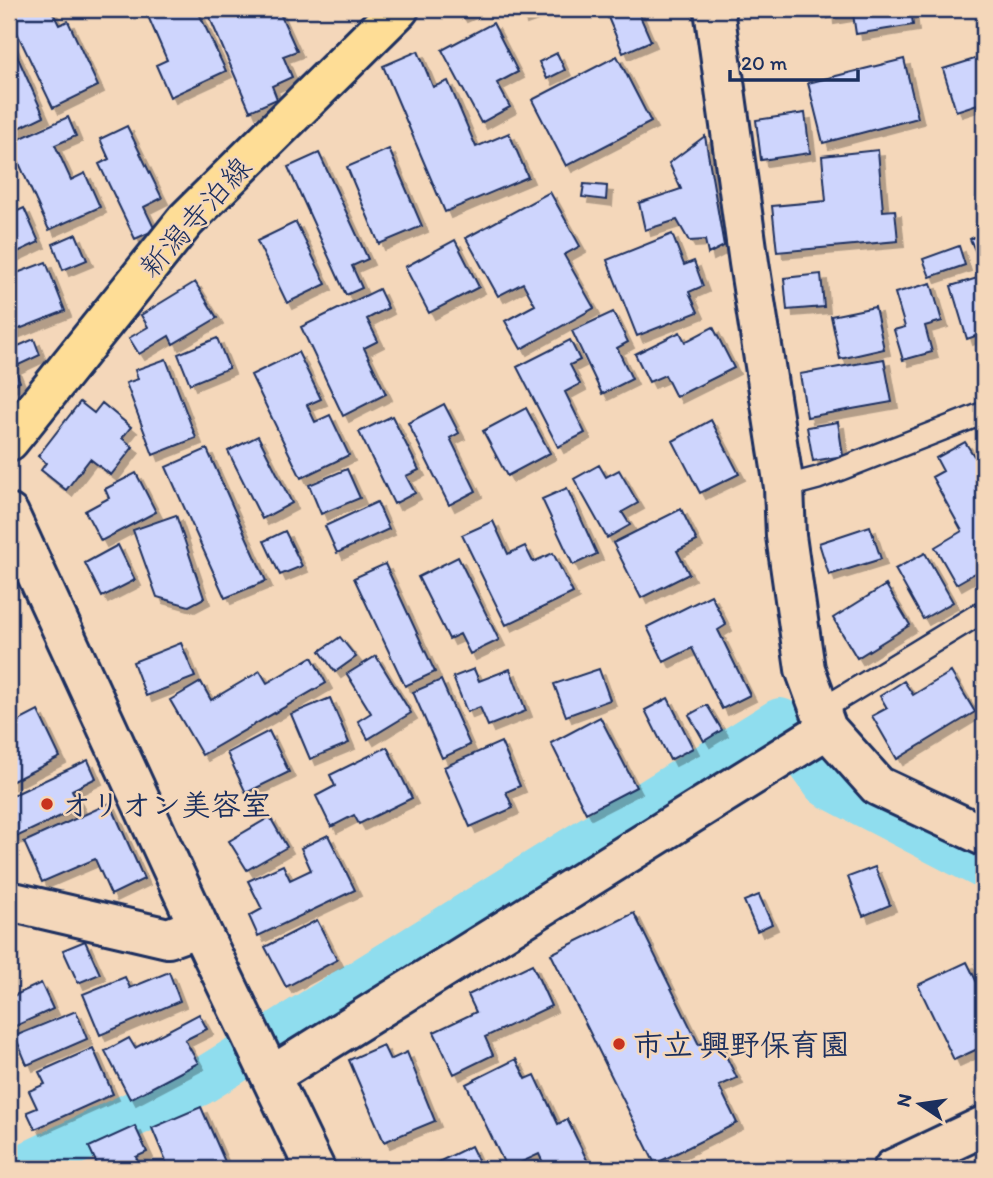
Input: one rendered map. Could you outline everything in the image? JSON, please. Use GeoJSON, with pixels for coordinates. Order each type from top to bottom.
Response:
{"type":"FeatureCollection","features":[{"type":"Feature","properties":{"kind":"main road","name":"新潟寺泊線"},"geometry":{"type":"LineString","coordinates":[[9,441],[186,220],[399,9]]}},
{"type":"Feature","properties":{"kind":"street"},"geometry":{"type":"LineString","coordinates":[[714,9],[749,263],[784,486],[786,536],[805,669],[824,720],[878,786],[984,836]]}},
{"type":"Feature","properties":{"kind":"street"},"geometry":{"type":"LineString","coordinates":[[9,514],[199,927],[316,1169]]}},
{"type":"Feature","properties":{"kind":"street"},"geometry":{"type":"LineString","coordinates":[[271,1076],[824,720]]}},
{"type":"Feature","properties":{"kind":"street"},"geometry":{"type":"LineString","coordinates":[[9,901],[168,938],[199,927]]}},
{"type":"Feature","properties":{"kind":"street"},"geometry":{"type":"LineString","coordinates":[[893,1169],[984,1126]]}},
{"type":"Feature","properties":{"kind":"lane"},"geometry":{"type":"LineString","coordinates":[[784,486],[818,478],[984,413]]}},
{"type":"Feature","properties":{"kind":"lane"},"geometry":{"type":"LineString","coordinates":[[824,720],[984,611]]}},
{"type":"Feature","properties":{"kind":"building"},"geometry":{"type":"Polygon","coordinates":[[[9,9],[51,9],[59,25],[68,21],[98,86],[53,108],[9,16],[9,9]]]}},
{"type":"Feature","properties":{"kind":"building"},"geometry":{"type":"Polygon","coordinates":[[[159,9],[197,9],[226,71],[170,97],[156,65],[167,60],[147,14],[159,9]]]}},
{"type":"Feature","properties":{"kind":"building"},"geometry":{"type":"Polygon","coordinates":[[[206,9],[278,9],[297,51],[283,56],[292,77],[272,86],[277,99],[250,111],[206,9]]]}},
{"type":"Feature","properties":{"kind":"building"},"geometry":{"type":"Polygon","coordinates":[[[457,9],[477,9],[461,16],[457,9]]]}},
{"type":"Feature","properties":{"kind":"building"},"geometry":{"type":"Polygon","coordinates":[[[518,9],[546,9],[521,18],[518,9]]]}},
{"type":"Feature","properties":{"kind":"building"},"geometry":{"type":"Polygon","coordinates":[[[622,9],[637,9],[651,41],[623,53],[607,15],[622,9]]]}},
{"type":"Feature","properties":{"kind":"building"},"geometry":{"type":"Polygon","coordinates":[[[827,9],[911,9],[913,25],[856,34],[853,14],[828,18],[827,9]]]}},
{"type":"Feature","properties":{"kind":"building"},"geometry":{"type":"Polygon","coordinates":[[[493,23],[518,72],[497,83],[510,107],[481,123],[442,50],[493,23]]]}},
{"type":"Feature","properties":{"kind":"building"},"geometry":{"type":"Polygon","coordinates":[[[9,38],[44,116],[9,133],[9,38]]]}},
{"type":"Feature","properties":{"kind":"building"},"geometry":{"type":"Polygon","coordinates":[[[418,51],[433,87],[448,81],[476,147],[509,133],[528,177],[445,212],[383,66],[418,51]]]}},
{"type":"Feature","properties":{"kind":"building"},"geometry":{"type":"Polygon","coordinates":[[[557,53],[565,70],[547,79],[539,62],[557,53]]]}},
{"type":"Feature","properties":{"kind":"building"},"geometry":{"type":"Polygon","coordinates":[[[617,56],[651,122],[566,166],[532,100],[617,56]]]}},
{"type":"Feature","properties":{"kind":"building"},"geometry":{"type":"Polygon","coordinates":[[[984,56],[984,102],[956,111],[943,69],[984,56]]]}},
{"type":"Feature","properties":{"kind":"building"},"geometry":{"type":"Polygon","coordinates":[[[904,59],[918,118],[823,143],[808,83],[904,59]]]}},
{"type":"Feature","properties":{"kind":"building"},"geometry":{"type":"Polygon","coordinates":[[[805,113],[810,153],[761,160],[756,120],[805,113]]]}},
{"type":"Feature","properties":{"kind":"building"},"geometry":{"type":"Polygon","coordinates":[[[68,117],[76,136],[55,145],[71,180],[85,173],[100,207],[49,230],[10,143],[68,117]]]}},
{"type":"Feature","properties":{"kind":"building"},"geometry":{"type":"Polygon","coordinates":[[[127,126],[162,198],[144,207],[155,230],[135,239],[99,164],[109,159],[100,139],[127,126]]]}},
{"type":"Feature","properties":{"kind":"building"},"geometry":{"type":"Polygon","coordinates":[[[705,136],[724,246],[708,254],[705,240],[689,241],[677,220],[645,230],[639,203],[681,189],[669,163],[705,136]]]}},
{"type":"Feature","properties":{"kind":"building"},"geometry":{"type":"Polygon","coordinates":[[[389,149],[422,226],[379,244],[347,167],[389,149]]]}},
{"type":"Feature","properties":{"kind":"building"},"geometry":{"type":"Polygon","coordinates":[[[878,150],[883,211],[895,210],[898,241],[777,252],[772,206],[826,201],[822,156],[878,150]]]}},
{"type":"Feature","properties":{"kind":"building"},"geometry":{"type":"Polygon","coordinates":[[[319,153],[368,259],[352,266],[362,288],[346,295],[288,167],[319,153]]]}},
{"type":"Feature","properties":{"kind":"building"},"geometry":{"type":"Polygon","coordinates":[[[584,184],[607,186],[606,200],[582,197],[584,184]]]}},
{"type":"Feature","properties":{"kind":"building"},"geometry":{"type":"Polygon","coordinates":[[[550,192],[580,246],[564,255],[594,308],[521,349],[505,321],[535,305],[523,283],[498,296],[466,238],[550,192]]]}},
{"type":"Feature","properties":{"kind":"building"},"geometry":{"type":"Polygon","coordinates":[[[24,208],[39,242],[9,256],[9,215],[24,208]]]}},
{"type":"Feature","properties":{"kind":"building"},"geometry":{"type":"Polygon","coordinates":[[[296,222],[326,284],[287,303],[257,241],[296,222]]]}},
{"type":"Feature","properties":{"kind":"building"},"geometry":{"type":"Polygon","coordinates":[[[984,232],[984,263],[981,264],[970,239],[984,232]]]}},
{"type":"Feature","properties":{"kind":"building"},"geometry":{"type":"Polygon","coordinates":[[[76,234],[87,260],[63,270],[53,244],[76,234]]]}},
{"type":"Feature","properties":{"kind":"building"},"geometry":{"type":"Polygon","coordinates":[[[672,234],[684,265],[694,261],[703,286],[689,292],[698,312],[637,336],[607,260],[672,234]]]}},
{"type":"Feature","properties":{"kind":"building"},"geometry":{"type":"Polygon","coordinates":[[[455,240],[479,287],[429,313],[405,267],[455,240]]]}},
{"type":"Feature","properties":{"kind":"building"},"geometry":{"type":"Polygon","coordinates":[[[959,246],[965,265],[930,277],[923,259],[959,246]]]}},
{"type":"Feature","properties":{"kind":"building"},"geometry":{"type":"Polygon","coordinates":[[[46,262],[65,311],[9,333],[9,276],[46,262]]]}},
{"type":"Feature","properties":{"kind":"building"},"geometry":{"type":"Polygon","coordinates":[[[821,274],[824,307],[787,310],[784,278],[821,274]]]}},
{"type":"Feature","properties":{"kind":"building"},"geometry":{"type":"Polygon","coordinates":[[[984,276],[984,333],[967,339],[951,286],[984,276]]]}},
{"type":"Feature","properties":{"kind":"building"},"geometry":{"type":"Polygon","coordinates":[[[195,282],[217,318],[173,344],[169,336],[139,354],[129,338],[148,327],[141,315],[195,282]]]}},
{"type":"Feature","properties":{"kind":"building"},"geometry":{"type":"Polygon","coordinates":[[[931,283],[942,321],[925,326],[932,352],[903,360],[894,330],[905,327],[895,293],[931,283]]]}},
{"type":"Feature","properties":{"kind":"building"},"geometry":{"type":"Polygon","coordinates":[[[379,289],[388,308],[367,319],[378,341],[364,348],[386,394],[343,416],[301,327],[379,289]]]}},
{"type":"Feature","properties":{"kind":"building"},"geometry":{"type":"Polygon","coordinates":[[[875,307],[884,349],[840,359],[831,316],[875,307]]]}},
{"type":"Feature","properties":{"kind":"building"},"geometry":{"type":"Polygon","coordinates":[[[613,312],[628,342],[617,348],[632,379],[602,394],[572,331],[613,312]]]}},
{"type":"Feature","properties":{"kind":"building"},"geometry":{"type":"Polygon","coordinates":[[[713,327],[734,368],[676,397],[665,375],[649,382],[635,354],[680,332],[685,342],[713,327]]]}},
{"type":"Feature","properties":{"kind":"building"},"geometry":{"type":"Polygon","coordinates":[[[217,338],[229,368],[190,384],[178,354],[217,338]]]}},
{"type":"Feature","properties":{"kind":"building"},"geometry":{"type":"Polygon","coordinates":[[[34,339],[40,355],[14,367],[20,382],[9,386],[9,350],[34,339]]]}},
{"type":"Feature","properties":{"kind":"building"},"geometry":{"type":"Polygon","coordinates":[[[570,340],[580,360],[570,365],[580,384],[565,392],[585,433],[558,447],[517,367],[570,340]]]}},
{"type":"Feature","properties":{"kind":"building"},"geometry":{"type":"Polygon","coordinates":[[[298,352],[321,399],[307,405],[315,422],[330,415],[349,455],[301,478],[251,375],[298,352]]]}},
{"type":"Feature","properties":{"kind":"building"},"geometry":{"type":"Polygon","coordinates":[[[166,359],[196,438],[153,455],[126,383],[138,379],[135,370],[166,359]]]}},
{"type":"Feature","properties":{"kind":"building"},"geometry":{"type":"Polygon","coordinates":[[[884,359],[892,402],[807,417],[800,374],[884,359]]]}},
{"type":"Feature","properties":{"kind":"building"},"geometry":{"type":"Polygon","coordinates":[[[80,402],[94,413],[102,403],[131,427],[122,438],[133,447],[111,475],[90,459],[66,490],[41,470],[46,463],[38,456],[80,402]]]}},
{"type":"Feature","properties":{"kind":"building"},"geometry":{"type":"Polygon","coordinates":[[[444,404],[459,433],[450,438],[476,491],[449,505],[408,423],[444,404]]]}},
{"type":"Feature","properties":{"kind":"building"},"geometry":{"type":"Polygon","coordinates":[[[526,408],[550,453],[507,476],[483,431],[526,408]]]}},
{"type":"Feature","properties":{"kind":"building"},"geometry":{"type":"Polygon","coordinates":[[[392,416],[419,470],[406,476],[415,493],[394,504],[359,432],[392,416]]]}},
{"type":"Feature","properties":{"kind":"building"},"geometry":{"type":"Polygon","coordinates":[[[711,420],[739,474],[700,493],[673,441],[711,420]]]}},
{"type":"Feature","properties":{"kind":"building"},"geometry":{"type":"Polygon","coordinates":[[[838,422],[843,456],[813,461],[807,427],[838,422]]]}},
{"type":"Feature","properties":{"kind":"building"},"geometry":{"type":"Polygon","coordinates":[[[258,436],[292,503],[262,519],[228,451],[258,436]]]}},
{"type":"Feature","properties":{"kind":"building"},"geometry":{"type":"Polygon","coordinates":[[[965,442],[974,456],[984,450],[984,568],[956,584],[935,547],[962,531],[932,477],[943,471],[936,458],[965,442]]]}},
{"type":"Feature","properties":{"kind":"building"},"geometry":{"type":"Polygon","coordinates":[[[207,449],[266,581],[225,598],[166,467],[207,449]]]}},
{"type":"Feature","properties":{"kind":"building"},"geometry":{"type":"Polygon","coordinates":[[[599,465],[606,477],[619,470],[638,503],[622,512],[630,525],[607,538],[574,479],[599,465]]]}},
{"type":"Feature","properties":{"kind":"building"},"geometry":{"type":"Polygon","coordinates":[[[347,469],[360,498],[321,514],[309,485],[347,469]]]}},
{"type":"Feature","properties":{"kind":"building"},"geometry":{"type":"Polygon","coordinates":[[[136,473],[156,512],[101,541],[85,511],[109,498],[105,489],[136,473]]]}},
{"type":"Feature","properties":{"kind":"building"},"geometry":{"type":"Polygon","coordinates":[[[567,488],[597,554],[573,565],[542,499],[567,488]]]}},
{"type":"Feature","properties":{"kind":"building"},"geometry":{"type":"Polygon","coordinates":[[[377,502],[389,529],[337,553],[325,526],[377,502]]]}},
{"type":"Feature","properties":{"kind":"building"},"geometry":{"type":"Polygon","coordinates":[[[681,509],[697,541],[677,551],[689,574],[641,598],[613,543],[681,509]]]}},
{"type":"Feature","properties":{"kind":"building"},"geometry":{"type":"Polygon","coordinates":[[[176,515],[204,598],[189,606],[157,597],[133,530],[176,515]]]}},
{"type":"Feature","properties":{"kind":"building"},"geometry":{"type":"Polygon","coordinates":[[[493,521],[508,554],[525,546],[533,562],[553,553],[573,593],[506,625],[462,535],[493,521]]]}},
{"type":"Feature","properties":{"kind":"building"},"geometry":{"type":"Polygon","coordinates":[[[870,526],[881,559],[829,575],[819,543],[870,526]]]}},
{"type":"Feature","properties":{"kind":"building"},"geometry":{"type":"Polygon","coordinates":[[[285,531],[302,566],[280,575],[264,541],[285,531]]]}},
{"type":"Feature","properties":{"kind":"building"},"geometry":{"type":"Polygon","coordinates":[[[118,545],[135,580],[102,597],[85,563],[118,545]]]}},
{"type":"Feature","properties":{"kind":"building"},"geometry":{"type":"Polygon","coordinates":[[[925,553],[953,602],[923,619],[895,569],[925,553]]]}},
{"type":"Feature","properties":{"kind":"building"},"geometry":{"type":"Polygon","coordinates":[[[458,557],[499,640],[470,654],[460,634],[449,639],[418,577],[458,557]]]}},
{"type":"Feature","properties":{"kind":"building"},"geometry":{"type":"Polygon","coordinates":[[[385,564],[435,672],[405,686],[354,578],[385,564]]]}},
{"type":"Feature","properties":{"kind":"building"},"geometry":{"type":"Polygon","coordinates":[[[886,585],[910,625],[857,658],[833,618],[886,585]]]}},
{"type":"Feature","properties":{"kind":"building"},"geometry":{"type":"Polygon","coordinates":[[[711,595],[726,625],[718,630],[750,695],[722,709],[692,648],[664,662],[647,627],[711,595]]]}},
{"type":"Feature","properties":{"kind":"building"},"geometry":{"type":"Polygon","coordinates":[[[340,637],[356,657],[335,672],[320,651],[340,637]]]}},
{"type":"Feature","properties":{"kind":"building"},"geometry":{"type":"Polygon","coordinates":[[[181,643],[195,677],[146,696],[133,662],[181,643]]]}},
{"type":"Feature","properties":{"kind":"building"},"geometry":{"type":"Polygon","coordinates":[[[376,656],[411,713],[368,739],[358,721],[371,713],[347,674],[376,656]]]}},
{"type":"Feature","properties":{"kind":"building"},"geometry":{"type":"Polygon","coordinates":[[[312,657],[326,683],[202,755],[170,700],[201,682],[211,700],[260,671],[267,683],[312,657]]]}},
{"type":"Feature","properties":{"kind":"building"},"geometry":{"type":"Polygon","coordinates":[[[474,669],[479,681],[510,669],[526,711],[488,726],[480,707],[467,712],[453,677],[474,669]]]}},
{"type":"Feature","properties":{"kind":"building"},"geometry":{"type":"Polygon","coordinates":[[[599,669],[610,700],[566,716],[554,684],[599,669]]]}},
{"type":"Feature","properties":{"kind":"building"},"geometry":{"type":"Polygon","coordinates":[[[951,672],[975,712],[897,759],[872,716],[887,708],[880,696],[904,681],[913,695],[951,672]]]}},
{"type":"Feature","properties":{"kind":"building"},"geometry":{"type":"Polygon","coordinates":[[[984,673],[984,708],[979,674],[984,673]]]}},
{"type":"Feature","properties":{"kind":"building"},"geometry":{"type":"Polygon","coordinates":[[[441,680],[470,745],[442,758],[413,692],[441,680]]]}},
{"type":"Feature","properties":{"kind":"building"},"geometry":{"type":"Polygon","coordinates":[[[330,698],[349,743],[310,759],[291,714],[330,698]]]}},
{"type":"Feature","properties":{"kind":"building"},"geometry":{"type":"Polygon","coordinates":[[[668,698],[693,748],[670,760],[645,710],[668,698]]]}},
{"type":"Feature","properties":{"kind":"building"},"geometry":{"type":"Polygon","coordinates":[[[707,705],[722,730],[704,741],[689,715],[707,705]]]}},
{"type":"Feature","properties":{"kind":"building"},"geometry":{"type":"Polygon","coordinates":[[[38,711],[60,757],[9,783],[9,726],[38,711]]]}},
{"type":"Feature","properties":{"kind":"building"},"geometry":{"type":"Polygon","coordinates":[[[600,717],[636,787],[586,813],[551,743],[600,717]]]}},
{"type":"Feature","properties":{"kind":"building"},"geometry":{"type":"Polygon","coordinates":[[[269,731],[289,772],[246,793],[227,753],[269,731]]]}},
{"type":"Feature","properties":{"kind":"building"},"geometry":{"type":"Polygon","coordinates":[[[501,742],[520,786],[506,792],[513,808],[470,827],[444,767],[501,742]]]}},
{"type":"Feature","properties":{"kind":"building"},"geometry":{"type":"Polygon","coordinates":[[[387,747],[412,798],[359,824],[354,815],[331,827],[316,796],[335,786],[330,775],[387,747]]]}},
{"type":"Feature","properties":{"kind":"building"},"geometry":{"type":"Polygon","coordinates":[[[88,760],[96,778],[72,790],[80,807],[14,838],[9,827],[9,797],[88,760]]]}},
{"type":"Feature","properties":{"kind":"building"},"geometry":{"type":"Polygon","coordinates":[[[110,803],[144,879],[111,895],[95,859],[42,882],[24,842],[110,803]]]}},
{"type":"Feature","properties":{"kind":"building"},"geometry":{"type":"Polygon","coordinates":[[[270,817],[287,847],[247,870],[229,841],[270,817]]]}},
{"type":"Feature","properties":{"kind":"building"},"geometry":{"type":"Polygon","coordinates":[[[328,835],[355,890],[258,936],[249,916],[262,909],[248,881],[283,865],[290,880],[311,870],[301,848],[328,835]]]}},
{"type":"Feature","properties":{"kind":"building"},"geometry":{"type":"Polygon","coordinates":[[[875,867],[890,905],[863,916],[848,877],[875,867]]]}},
{"type":"Feature","properties":{"kind":"building"},"geometry":{"type":"Polygon","coordinates":[[[759,895],[772,924],[757,931],[744,901],[759,895]]]}},
{"type":"Feature","properties":{"kind":"building"},"geometry":{"type":"Polygon","coordinates":[[[634,913],[699,1045],[716,1036],[737,1078],[719,1086],[737,1123],[655,1164],[551,954],[634,913]]]}},
{"type":"Feature","properties":{"kind":"building"},"geometry":{"type":"Polygon","coordinates":[[[317,920],[337,960],[286,987],[265,947],[317,920]]]}},
{"type":"Feature","properties":{"kind":"building"},"geometry":{"type":"Polygon","coordinates":[[[85,941],[100,974],[78,983],[63,950],[85,941]]]}},
{"type":"Feature","properties":{"kind":"building"},"geometry":{"type":"Polygon","coordinates":[[[967,962],[984,997],[984,1046],[954,1060],[918,985],[967,962]]]}},
{"type":"Feature","properties":{"kind":"building"},"geometry":{"type":"Polygon","coordinates":[[[532,964],[551,1006],[485,1037],[493,1055],[454,1074],[434,1032],[476,1012],[468,995],[532,964]]]}},
{"type":"Feature","properties":{"kind":"building"},"geometry":{"type":"Polygon","coordinates":[[[169,972],[180,1001],[100,1035],[83,994],[125,977],[130,988],[169,972]]]}},
{"type":"Feature","properties":{"kind":"building"},"geometry":{"type":"Polygon","coordinates":[[[41,983],[53,1009],[9,1029],[9,998],[41,983]]]}},
{"type":"Feature","properties":{"kind":"building"},"geometry":{"type":"Polygon","coordinates":[[[76,1011],[87,1039],[27,1065],[15,1036],[76,1011]]]}},
{"type":"Feature","properties":{"kind":"building"},"geometry":{"type":"Polygon","coordinates":[[[199,1014],[207,1029],[185,1040],[198,1063],[130,1099],[105,1051],[129,1038],[135,1048],[199,1014]]]}},
{"type":"Feature","properties":{"kind":"building"},"geometry":{"type":"Polygon","coordinates":[[[383,1045],[390,1060],[407,1052],[435,1121],[384,1142],[349,1060],[383,1045]]]}},
{"type":"Feature","properties":{"kind":"building"},"geometry":{"type":"Polygon","coordinates":[[[93,1048],[113,1094],[35,1129],[27,1112],[37,1108],[29,1091],[45,1084],[39,1072],[93,1048]]]}},
{"type":"Feature","properties":{"kind":"building"},"geometry":{"type":"Polygon","coordinates":[[[516,1059],[526,1079],[535,1075],[558,1124],[567,1119],[589,1164],[579,1169],[546,1169],[539,1154],[507,1169],[466,1084],[516,1059]]]}},
{"type":"Feature","properties":{"kind":"building"},"geometry":{"type":"Polygon","coordinates":[[[201,1107],[226,1164],[215,1169],[169,1169],[152,1128],[201,1107]]]}},
{"type":"Feature","properties":{"kind":"building"},"geometry":{"type":"Polygon","coordinates":[[[135,1126],[147,1152],[136,1157],[141,1169],[86,1169],[97,1164],[89,1147],[135,1126]]]}},
{"type":"Feature","properties":{"kind":"building"},"geometry":{"type":"Polygon","coordinates":[[[471,1146],[482,1169],[424,1169],[471,1146]]]}},
{"type":"Feature","properties":{"kind":"waterway"},"geometry":{"type":"LineString","coordinates":[[19,1169],[199,1083],[780,721],[826,784],[984,866]]}},
{"type":"Feature","properties":{"kind":"place","name":"オリオン美容室"},"geometry":{"type":"Point","coordinates":[47,804]}},
{"type":"Feature","properties":{"kind":"place","name":"市立 興野保育園"},"geometry":{"type":"Point","coordinates":[619,1044]}}]}
